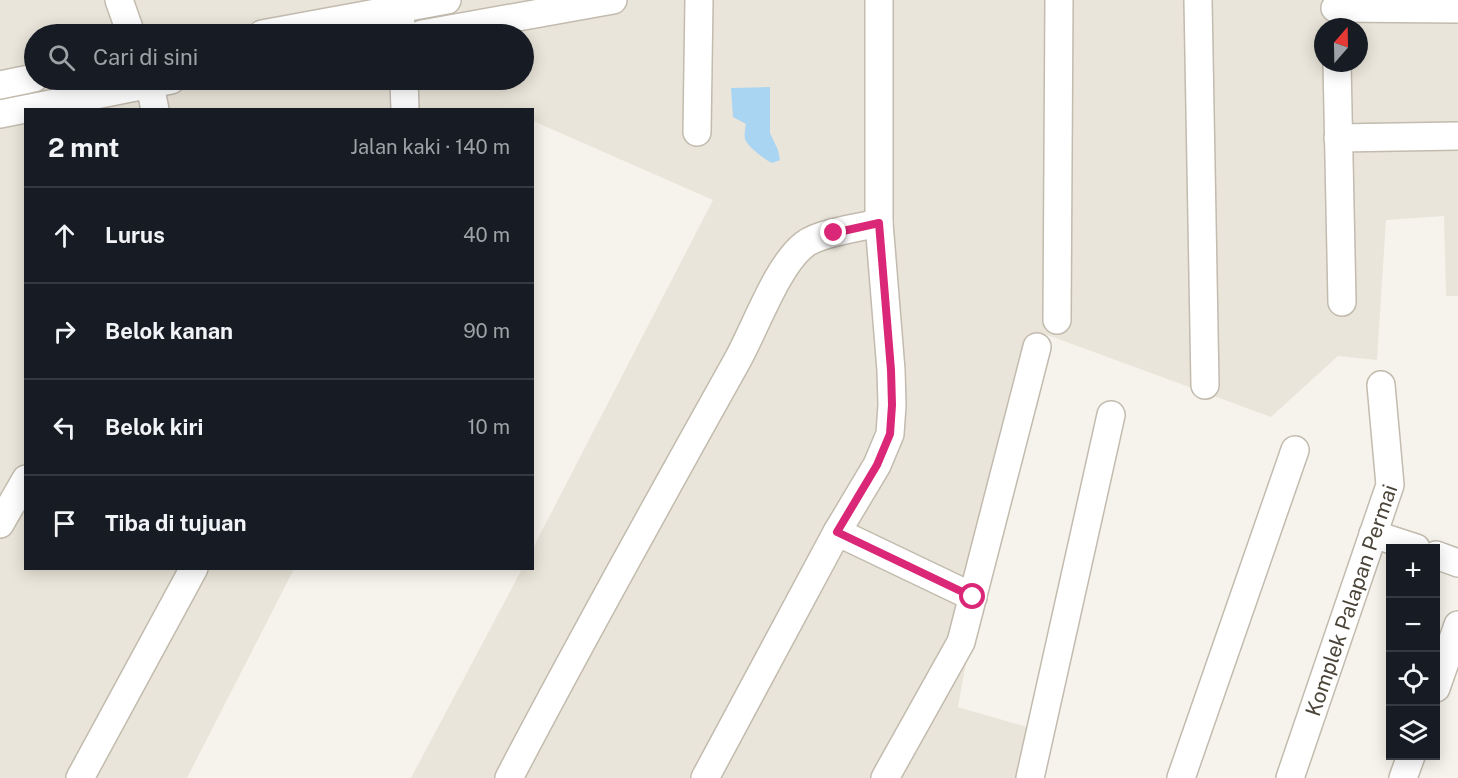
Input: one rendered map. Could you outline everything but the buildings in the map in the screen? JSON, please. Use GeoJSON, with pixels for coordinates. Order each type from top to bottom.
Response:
{"type":"FeatureCollection","features":[{"type":"Feature","properties":{"kind":"street"},"geometry":{"type":"LineString","coordinates":[[118,0],[127,24]]}},
{"type":"Feature","properties":{"kind":"street"},"geometry":{"type":"LineString","coordinates":[[289,24],[325,11],[401,22],[447,0]]}},
{"type":"Feature","properties":{"kind":"street"},"geometry":{"type":"LineString","coordinates":[[478,24],[613,0]]}},
{"type":"Feature","properties":{"kind":"street"},"geometry":{"type":"LineString","coordinates":[[697,132],[699,0]]}},
{"type":"Feature","properties":{"kind":"street"},"geometry":{"type":"LineString","coordinates":[[705,778],[837,532],[877,465],[890,434],[891,370],[879,223],[879,0]]}},
{"type":"Feature","properties":{"kind":"street"},"geometry":{"type":"LineString","coordinates":[[1057,320],[1059,0]]}},
{"type":"Feature","properties":{"kind":"street"},"geometry":{"type":"LineString","coordinates":[[1198,0],[1205,385]]}},
{"type":"Feature","properties":{"kind":"street"},"geometry":{"type":"LineString","coordinates":[[1336,12],[1458,9]]}},
{"type":"Feature","properties":{"kind":"street"},"geometry":{"type":"LineString","coordinates":[[1337,72],[1342,302]]}},
{"type":"Feature","properties":{"kind":"street"},"geometry":{"type":"LineString","coordinates":[[0,85],[24,80]]}},
{"type":"Feature","properties":{"kind":"street"},"geometry":{"type":"LineString","coordinates":[[29,108],[114,90]]}},
{"type":"Feature","properties":{"kind":"street"},"geometry":{"type":"LineString","coordinates":[[155,108],[156,90]]}},
{"type":"Feature","properties":{"kind":"street"},"geometry":{"type":"LineString","coordinates":[[404,90],[405,108]]}},
{"type":"Feature","properties":{"kind":"street"},"geometry":{"type":"LineString","coordinates":[[0,114],[24,109]]}},
{"type":"Feature","properties":{"kind":"street"},"geometry":{"type":"LineString","coordinates":[[1338,138],[1458,135]]}},
{"type":"Feature","properties":{"kind":"street"},"geometry":{"type":"LineString","coordinates":[[508,778],[589,626],[739,358],[766,301],[789,262],[806,243],[834,233],[879,223]]}},
{"type":"Feature","properties":{"kind":"street"},"geometry":{"type":"LineString","coordinates":[[885,778],[961,642],[1037,346]]}},
{"type":"Feature","properties":{"kind":"street","name":"Komplek Palapan Permai"},"geometry":{"type":"LineString","coordinates":[[1290,778],[1390,485],[1381,385]]}},
{"type":"Feature","properties":{"kind":"street"},"geometry":{"type":"LineString","coordinates":[[1030,778],[1111,414]]}},
{"type":"Feature","properties":{"kind":"street"},"geometry":{"type":"LineString","coordinates":[[1182,778],[1295,450]]}},
{"type":"Feature","properties":{"kind":"street"},"geometry":{"type":"LineString","coordinates":[[0,525],[24,483]]}},
{"type":"Feature","properties":{"kind":"street"},"geometry":{"type":"LineString","coordinates":[[837,532],[973,597]]}},
{"type":"Feature","properties":{"kind":"street"},"geometry":{"type":"LineString","coordinates":[[1372,534],[1401,544]]}},
{"type":"Feature","properties":{"kind":"street"},"geometry":{"type":"LineString","coordinates":[[1440,556],[1458,563]]}},
{"type":"Feature","properties":{"kind":"street"},"geometry":{"type":"LineString","coordinates":[[80,778],[193,570]]}},
{"type":"Feature","properties":{"kind":"street"},"geometry":{"type":"LineString","coordinates":[[1440,677],[1458,625]]}},
{"type":"Feature","properties":{"kind":"street"},"geometry":{"type":"LineString","coordinates":[[1403,778],[1410,760]]}},
{"type":"Feature","properties":{"kind":"shaded area"},"geometry":{"type":"Polygon","coordinates":[[[0,0],[1458,0],[1458,296],[1446,296],[1444,216],[1386,220],[1377,360],[1338,356],[1271,417],[1042,333],[1010,418],[958,707],[1027,727],[1015,778],[411,778],[521,570],[534,570],[534,546],[713,200],[534,121],[534,108],[24,108],[24,570],[293,570],[187,778],[0,778],[0,0]]]}},
{"type":"Feature","properties":{"kind":"water"},"geometry":{"type":"Polygon","coordinates":[[[770,87],[770,133],[780,160],[772,163],[757,153],[745,139],[746,124],[733,117],[731,88],[770,87]]]}},
{"type":"Feature","properties":{"kind":"route"},"geometry":{"type":"LineString","coordinates":[[834,233],[879,223],[892,405],[890,434],[877,465],[837,532],[973,597]]}}]}
